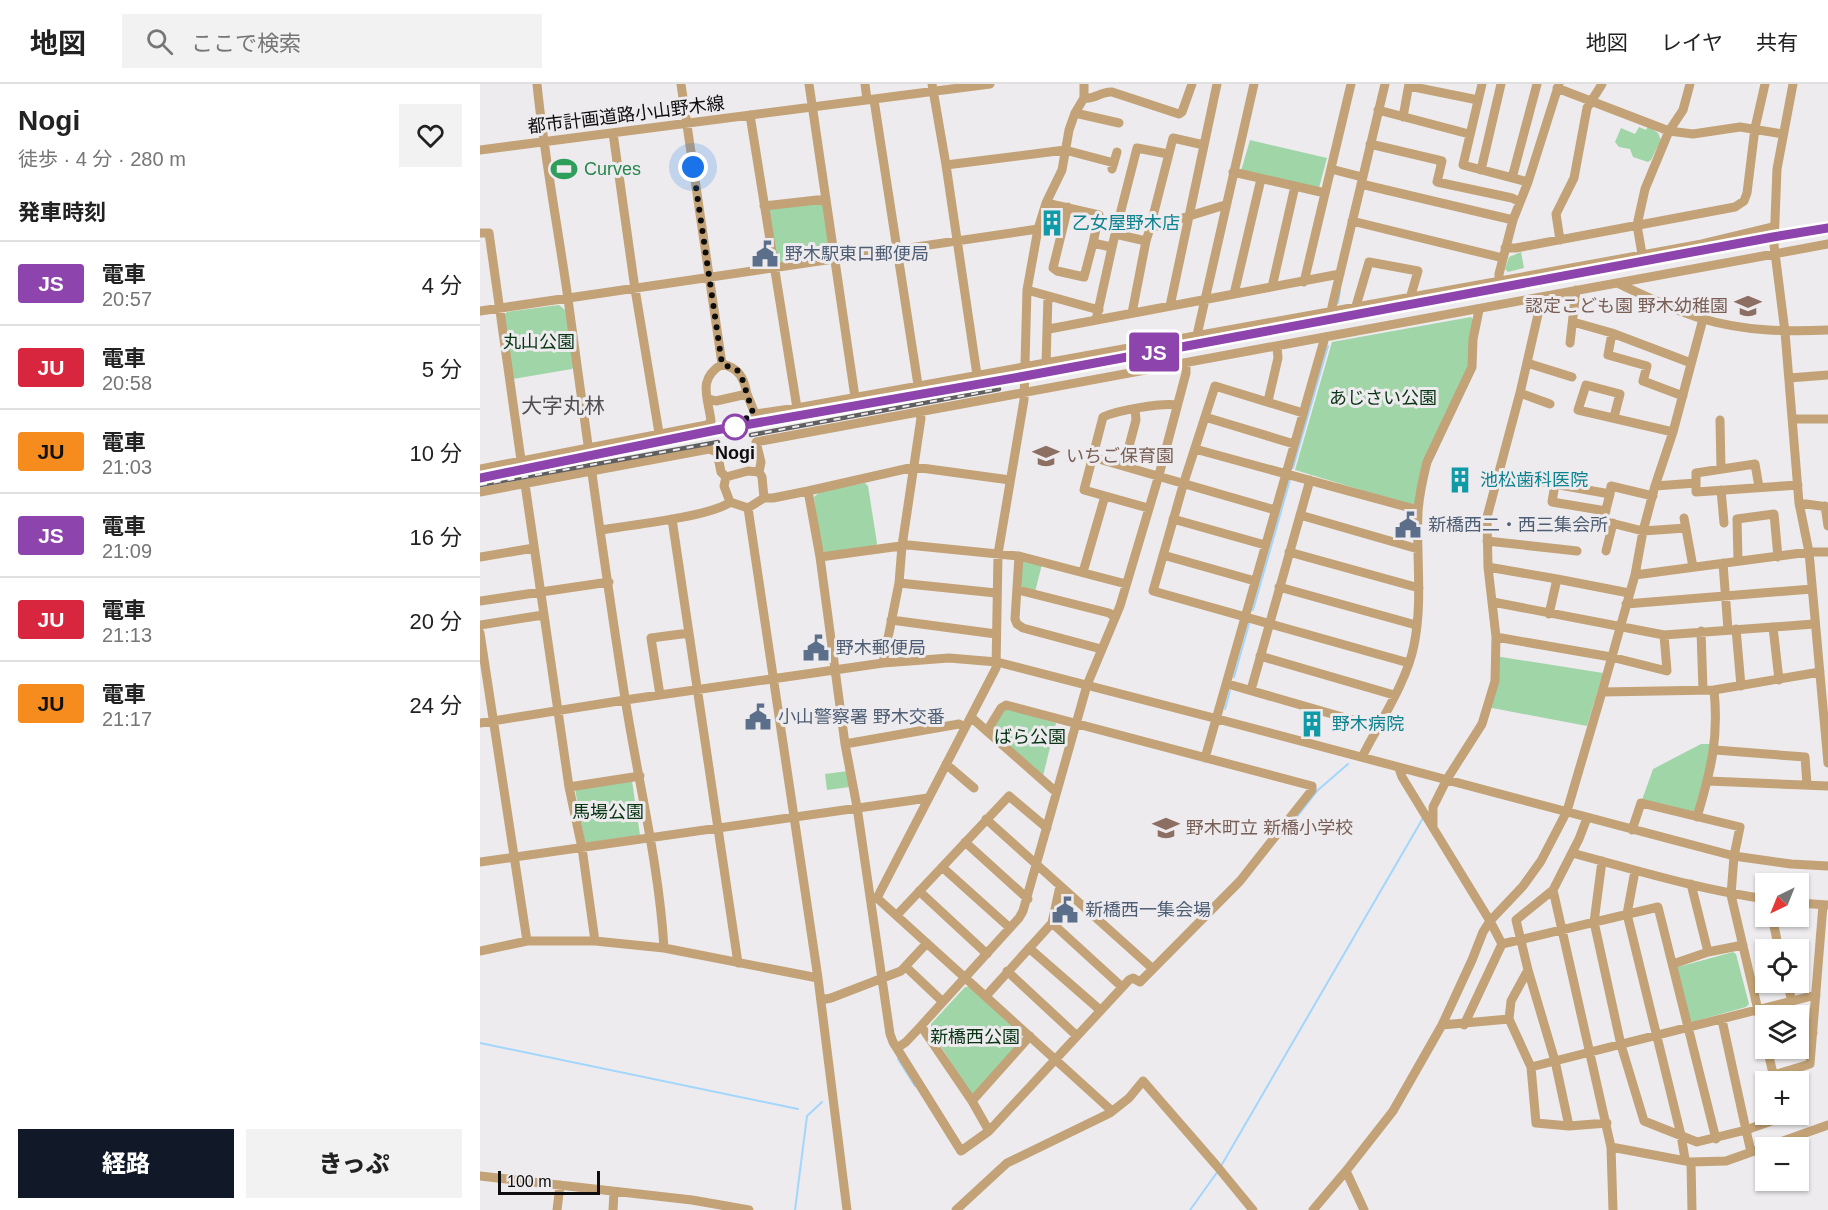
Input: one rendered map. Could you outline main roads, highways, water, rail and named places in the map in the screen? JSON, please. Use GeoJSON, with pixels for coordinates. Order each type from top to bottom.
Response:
{"type":"FeatureCollection","features":[{"type":"Feature","properties":{"kind":"waterway"},"geometry":{"type":"LineString","coordinates":[[1338,303],[1340,291]]}},
{"type":"Feature","properties":{"kind":"waterway"},"geometry":{"type":"LineString","coordinates":[[1293,468],[1328,346]]}},
{"type":"Feature","properties":{"kind":"waterway"},"geometry":{"type":"LineString","coordinates":[[1253,610],[1290,480]]}},
{"type":"Feature","properties":{"kind":"waterway"},"geometry":{"type":"LineString","coordinates":[[1234,677],[1249,624]]}},
{"type":"Feature","properties":{"kind":"waterway"},"geometry":{"type":"LineString","coordinates":[[1225,709],[1230,691]]}},
{"type":"Feature","properties":{"kind":"waterway"},"geometry":{"type":"LineString","coordinates":[[1296,818],[1318,790],[1348,764]]}},
{"type":"Feature","properties":{"kind":"waterway"},"geometry":{"type":"LineString","coordinates":[[1221,1166],[1423,818]]}},
{"type":"Feature","properties":{"kind":"waterway"},"geometry":{"type":"LineString","coordinates":[[480,1043],[798,1109]]}},
{"type":"Feature","properties":{"kind":"waterway"},"geometry":{"type":"LineString","coordinates":[[898,1059],[915,1086]]}},
{"type":"Feature","properties":{"kind":"waterway"},"geometry":{"type":"LineString","coordinates":[[795,1210],[807,1116],[822,1102]]}},
{"type":"Feature","properties":{"kind":"waterway"},"geometry":{"type":"LineString","coordinates":[[1190,1210],[1218,1171]]}},
{"type":"Feature","properties":{"kind":"railway"},"geometry":{"type":"LineString","coordinates":[[726,428],[1025,376],[1773,236],[1828,228]]}},
{"type":"Feature","properties":{"kind":"railway"},"geometry":{"type":"LineString","coordinates":[[751,435],[999,389]]}},
{"type":"Feature","properties":{"kind":"railway"},"geometry":{"type":"LineString","coordinates":[[577,458],[716,430]]}},
{"type":"Feature","properties":{"kind":"railway"},"geometry":{"type":"LineString","coordinates":[[480,485],[718,442]]}},
{"type":"Feature","properties":{"kind":"train","name":"JS"},"geometry":{"type":"LineString","coordinates":[[480,478],[752,424],[1828,228]]}},
{"type":"Feature","properties":{"kind":"place","name":"Curves"},"geometry":{"type":"Point","coordinates":[564,169]}},
{"type":"Feature","properties":{"kind":"place","name":"乙女屋野木店"},"geometry":{"type":"Point","coordinates":[1052,223]}},
{"type":"Feature","properties":{"kind":"place","name":"野木駅東口郵便局"},"geometry":{"type":"Point","coordinates":[765,254]}},
{"type":"Feature","properties":{"kind":"place","name":"認定こども園 野木幼稚園"},"geometry":{"type":"Point","coordinates":[1748,306]}},
{"type":"Feature","properties":{"kind":"place","name":"Nogi"},"geometry":{"type":"Point","coordinates":[735,427]}},
{"type":"Feature","properties":{"kind":"place","name":"いちご保育園"},"geometry":{"type":"Point","coordinates":[1046,456]}},
{"type":"Feature","properties":{"kind":"place","name":"池松歯科医院"},"geometry":{"type":"Point","coordinates":[1460,480]}},
{"type":"Feature","properties":{"kind":"place","name":"新橋西二・西三集会所"},"geometry":{"type":"Point","coordinates":[1408,525]}},
{"type":"Feature","properties":{"kind":"place","name":"野木郵便局"},"geometry":{"type":"Point","coordinates":[816,648]}},
{"type":"Feature","properties":{"kind":"place","name":"小山警察署 野木交番"},"geometry":{"type":"Point","coordinates":[758,717]}},
{"type":"Feature","properties":{"kind":"place","name":"野木病院"},"geometry":{"type":"Point","coordinates":[1312,724]}},
{"type":"Feature","properties":{"kind":"place","name":"野木町立 新橋小学校"},"geometry":{"type":"Point","coordinates":[1166,828]}},
{"type":"Feature","properties":{"kind":"place","name":"新橋西一集会場"},"geometry":{"type":"Point","coordinates":[1065,910]}},
{"type":"Feature","properties":{"kind":"district","name":"大字丸林"},"geometry":{"type":"Point","coordinates":[563,406]}},
{"type":"Feature","properties":{"kind":"park label","name":"丸山公園"},"geometry":{"type":"Point","coordinates":[539,342]}},
{"type":"Feature","properties":{"kind":"park label","name":"あじさい公園"},"geometry":{"type":"Point","coordinates":[1383,398]}},
{"type":"Feature","properties":{"kind":"park label","name":"ばら公園"},"geometry":{"type":"Point","coordinates":[1030,737]}},
{"type":"Feature","properties":{"kind":"park label","name":"馬場公園"},"geometry":{"type":"Point","coordinates":[608,812]}},
{"type":"Feature","properties":{"kind":"park label","name":"新橋西公園"},"geometry":{"type":"Point","coordinates":[975,1037]}}]}
